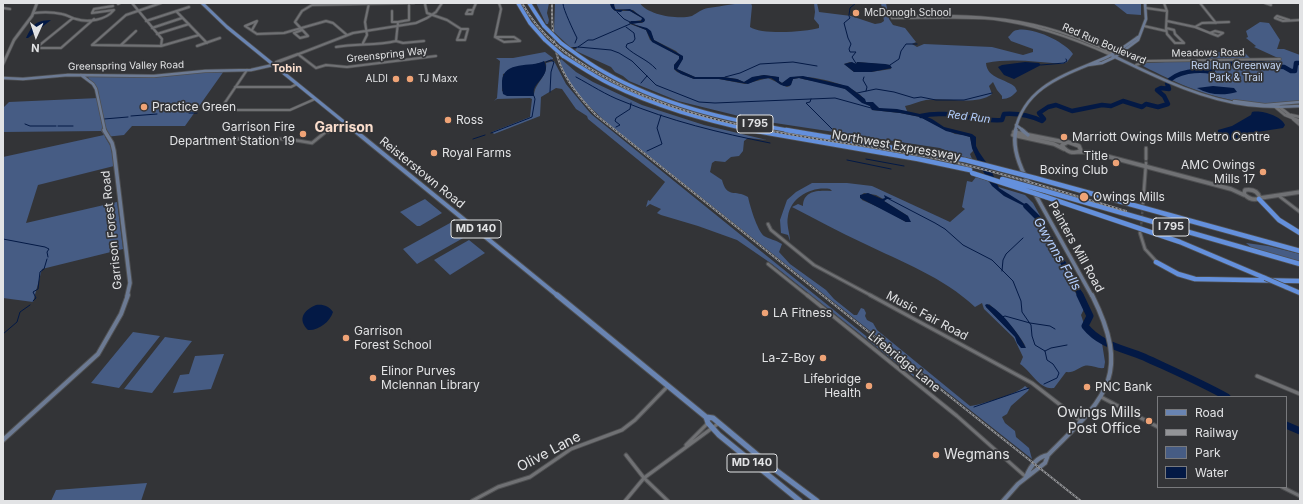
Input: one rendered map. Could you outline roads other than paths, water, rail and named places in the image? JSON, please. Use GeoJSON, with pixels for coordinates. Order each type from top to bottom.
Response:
{"type":"FeatureCollection","features":[{"type":"Feature","properties":{"kind":"highway","name":"Northwest Expressway"},"geometry":{"type":"LineString","coordinates":[[518,3],[530,23],[562,56],[613,86],[659,106],[693,117],[772,135],[937,162],[1042,190],[1300,264]]}},
{"type":"Feature","properties":{"kind":"highway","name":"Northwest Expressway"},"geometry":{"type":"LineString","coordinates":[[529,3],[544,26],[561,43],[592,65],[621,81],[660,98],[698,110],[762,126],[919,151],[965,160],[1300,251]]}},
{"type":"Feature","properties":{"kind":"highway"},"geometry":{"type":"LineString","coordinates":[[971,171],[1180,242],[1300,293]]}},
{"type":"Feature","properties":{"kind":"highway"},"geometry":{"type":"LineString","coordinates":[[1260,199],[1279,220],[1300,233]]}},
{"type":"Feature","properties":{"kind":"highway"},"geometry":{"type":"LineString","coordinates":[[1156,262],[1178,274],[1195,279],[1300,282]]}},
{"type":"Feature","properties":{"kind":"main road","name":"Reisterstown Road"},"geometry":{"type":"LineString","coordinates":[[202,3],[227,27],[706,417]]}},
{"type":"Feature","properties":{"kind":"main road","name":"Painters Mill Road"},"geometry":{"type":"LineString","coordinates":[[1002,501],[1026,478],[1045,464],[1048,455],[1082,421],[1101,397],[1106,388],[1111,371],[1111,351],[1103,320],[1092,295],[1022,170],[1016,154],[1014,133],[1018,118],[1032,98],[1046,85],[1064,74],[1087,65],[1093,65],[1114,55],[1138,38],[1144,26],[1146,15],[1145,3]]}},
{"type":"Feature","properties":{"kind":"main road","name":"Red Run Boulevard"},"geometry":{"type":"LineString","coordinates":[[1114,55],[1200,95],[1228,103],[1255,107],[1276,106],[1300,102]]}},
{"type":"Feature","properties":{"kind":"main road","name":"Red Run Boulevard"},"geometry":{"type":"LineString","coordinates":[[1114,55],[1152,73]]}},
{"type":"Feature","properties":{"kind":"main road","name":"Greenspring Valley Road"},"geometry":{"type":"LineString","coordinates":[[3,78],[18,80],[81,75],[150,76],[258,69],[273,64]]}},
{"type":"Feature","properties":{"kind":"main road","name":"Garrison Forest Road"},"geometry":{"type":"LineString","coordinates":[[3,440],[95,357],[110,334],[128,293],[130,283],[114,150],[112,143],[103,129],[96,89],[93,84],[81,75]]}},
{"type":"Feature","properties":{"kind":"main road","name":"Red Run Boulevard"},"geometry":{"type":"LineString","coordinates":[[1180,86],[1232,101],[1272,105]]}},
{"type":"Feature","properties":{"kind":"main road","name":"Red Run Boulevard"},"geometry":{"type":"LineString","coordinates":[[1276,106],[1280,108],[1300,106]]}},
{"type":"Feature","properties":{"kind":"main road"},"geometry":{"type":"LineString","coordinates":[[1016,125],[1028,135]]}},
{"type":"Feature","properties":{"kind":"main road"},"geometry":{"type":"LineString","coordinates":[[706,417],[713,418]]}},
{"type":"Feature","properties":{"kind":"main road","name":"MD 140"},"geometry":{"type":"LineString","coordinates":[[706,417],[712,428],[792,499],[800,501]]}},
{"type":"Feature","properties":{"kind":"main road","name":"MD 140"},"geometry":{"type":"LineString","coordinates":[[713,418],[772,468],[817,501]]}},
{"type":"Feature","properties":{"kind":"street"},"geometry":{"type":"LineString","coordinates":[[3,64],[16,36],[34,13],[37,3]]}},
{"type":"Feature","properties":{"kind":"street"},"geometry":{"type":"LineString","coordinates":[[111,3],[114,10]]}},
{"type":"Feature","properties":{"kind":"street"},"geometry":{"type":"LineString","coordinates":[[132,3],[162,40],[161,46]]}},
{"type":"Feature","properties":{"kind":"street"},"geometry":{"type":"LineString","coordinates":[[161,3],[126,15],[92,45],[161,46],[199,35]]}},
{"type":"Feature","properties":{"kind":"street"},"geometry":{"type":"LineString","coordinates":[[363,43],[366,35],[365,20],[369,3]]}},
{"type":"Feature","properties":{"kind":"street"},"geometry":{"type":"LineString","coordinates":[[392,11],[392,22],[409,20],[408,3]]}},
{"type":"Feature","properties":{"kind":"street"},"geometry":{"type":"LineString","coordinates":[[347,35],[333,23],[328,21],[318,22],[301,29],[294,33],[300,38],[308,36],[301,29],[295,22],[302,11],[310,6],[318,4],[414,3]]}},
{"type":"Feature","properties":{"kind":"street","name":"Greenspring Valley Road"},"geometry":{"type":"LineString","coordinates":[[273,64],[347,35],[365,30],[415,23],[432,15],[438,10],[442,3]]}},
{"type":"Feature","properties":{"kind":"street"},"geometry":{"type":"LineString","coordinates":[[474,10],[476,3]]}},
{"type":"Feature","properties":{"kind":"street"},"geometry":{"type":"LineString","coordinates":[[495,37],[501,9],[499,3]]}},
{"type":"Feature","properties":{"kind":"street"},"geometry":{"type":"LineString","coordinates":[[1164,3],[1167,11],[1167,21],[1166,28],[1166,31],[1175,43],[1184,43],[1175,34],[1174,30],[1166,28]]}},
{"type":"Feature","properties":{"kind":"street"},"geometry":{"type":"LineString","coordinates":[[1200,3],[1216,23]]}},
{"type":"Feature","properties":{"kind":"street"},"geometry":{"type":"LineString","coordinates":[[1264,3],[1271,5]]}},
{"type":"Feature","properties":{"kind":"street"},"geometry":{"type":"LineString","coordinates":[[426,4],[427,12],[432,15],[447,20],[460,29],[468,29],[465,40],[457,40],[460,29]]}},
{"type":"Feature","properties":{"kind":"street"},"geometry":{"type":"LineString","coordinates":[[113,6],[94,9],[92,13],[114,10]]}},
{"type":"Feature","properties":{"kind":"street"},"geometry":{"type":"LineString","coordinates":[[146,21],[189,7]]}},
{"type":"Feature","properties":{"kind":"street"},"geometry":{"type":"LineString","coordinates":[[3,8],[10,9]]}},
{"type":"Feature","properties":{"kind":"street"},"geometry":{"type":"LineString","coordinates":[[1146,8],[1167,11]]}},
{"type":"Feature","properties":{"kind":"street"},"geometry":{"type":"LineString","coordinates":[[34,13],[50,13],[69,16],[80,20],[109,16],[114,10]]}},
{"type":"Feature","properties":{"kind":"street"},"geometry":{"type":"LineString","coordinates":[[176,11],[207,43]]}},
{"type":"Feature","properties":{"kind":"street","name":"Red Run Boulevard"},"geometry":{"type":"LineString","coordinates":[[891,16],[973,16],[1005,19],[1061,32],[1114,55],[1067,36],[1016,23],[974,18],[892,18],[891,16]]}},
{"type":"Feature","properties":{"kind":"street"},"geometry":{"type":"LineString","coordinates":[[1289,20],[1277,16],[1275,18],[1279,20],[1289,20],[1300,20]]}},
{"type":"Feature","properties":{"kind":"street"},"geometry":{"type":"LineString","coordinates":[[73,18],[36,48],[61,48],[94,19]]}},
{"type":"Feature","properties":{"kind":"street"},"geometry":{"type":"LineString","coordinates":[[152,28],[182,18]]}},
{"type":"Feature","properties":{"kind":"street"},"geometry":{"type":"LineString","coordinates":[[252,30],[257,21],[244,26],[257,34],[281,34],[301,29]]}},
{"type":"Feature","properties":{"kind":"street"},"geometry":{"type":"LineString","coordinates":[[1167,21],[1195,27],[1210,33],[1218,36],[1223,33],[1215,31],[1210,33]]}},
{"type":"Feature","properties":{"kind":"street"},"geometry":{"type":"LineString","coordinates":[[396,41],[395,37],[398,22]]}},
{"type":"Feature","properties":{"kind":"street"},"geometry":{"type":"LineString","coordinates":[[1195,27],[1199,24],[1229,22]]}},
{"type":"Feature","properties":{"kind":"street"},"geometry":{"type":"LineString","coordinates":[[157,34],[189,24]]}},
{"type":"Feature","properties":{"kind":"street"},"geometry":{"type":"LineString","coordinates":[[1144,26],[1166,31]]}},
{"type":"Feature","properties":{"kind":"street"},"geometry":{"type":"LineString","coordinates":[[121,46],[136,31]]}},
{"type":"Feature","properties":{"kind":"street"},"geometry":{"type":"LineString","coordinates":[[495,37],[514,37],[520,41],[505,43],[499,41],[495,37]]}},
{"type":"Feature","properties":{"kind":"street"},"geometry":{"type":"LineString","coordinates":[[197,46],[220,38]]}},
{"type":"Feature","properties":{"kind":"street"},"geometry":{"type":"LineString","coordinates":[[336,47],[363,43],[384,44],[396,41],[403,43],[424,42]]}},
{"type":"Feature","properties":{"kind":"street","name":"Greenspring Way"},"geometry":{"type":"LineString","coordinates":[[298,54],[316,68],[326,65],[347,67],[436,56]]}},
{"type":"Feature","properties":{"kind":"street","name":"Meadows Road"},"geometry":{"type":"LineString","coordinates":[[1136,64],[1147,61],[1280,59]]}},
{"type":"Feature","properties":{"kind":"street"},"geometry":{"type":"LineString","coordinates":[[247,70],[220,110],[290,110],[315,99]]}},
{"type":"Feature","properties":{"kind":"street"},"geometry":{"type":"LineString","coordinates":[[235,87],[291,87],[297,84]]}},
{"type":"Feature","properties":{"kind":"street"},"geometry":{"type":"LineString","coordinates":[[1272,105],[1276,106],[1290,116],[1300,119]]}},
{"type":"Feature","properties":{"kind":"street"},"geometry":{"type":"LineString","coordinates":[[1280,108],[1300,125]]}},
{"type":"Feature","properties":{"kind":"street"},"geometry":{"type":"LineString","coordinates":[[229,139],[288,139],[312,143],[327,132],[346,123]]}},
{"type":"Feature","properties":{"kind":"street"},"geometry":{"type":"LineString","coordinates":[[1014,133],[1074,143],[1091,152]]}},
{"type":"Feature","properties":{"kind":"street"},"geometry":{"type":"LineString","coordinates":[[1014,133],[1052,144],[1070,152],[1091,152],[1145,164],[1231,189],[1253,200],[1274,196]]}},
{"type":"Feature","properties":{"kind":"street"},"geometry":{"type":"LineString","coordinates":[[1064,142],[1062,145],[1064,149]]}},
{"type":"Feature","properties":{"kind":"street"},"geometry":{"type":"LineString","coordinates":[[1079,152],[1081,150],[1080,146]]}},
{"type":"Feature","properties":{"kind":"street"},"geometry":{"type":"LineString","coordinates":[[1146,148],[1146,159]]}},
{"type":"Feature","properties":{"kind":"street"},"geometry":{"type":"LineString","coordinates":[[1143,203],[1145,164]]}},
{"type":"Feature","properties":{"kind":"street"},"geometry":{"type":"LineString","coordinates":[[1231,189],[1250,190],[1257,193],[1274,196],[1300,192]]}},
{"type":"Feature","properties":{"kind":"street"},"geometry":{"type":"LineString","coordinates":[[1244,195],[1243,192],[1245,190]]}},
{"type":"Feature","properties":{"kind":"street"},"geometry":{"type":"LineString","coordinates":[[1257,193],[1260,199]]}},
{"type":"Feature","properties":{"kind":"street"},"geometry":{"type":"LineString","coordinates":[[1279,196],[1300,212]]}},
{"type":"Feature","properties":{"kind":"street","name":"Music Fair Road"},"geometry":{"type":"LineString","coordinates":[[768,224],[771,230],[814,265],[1032,383],[1082,421]]}},
{"type":"Feature","properties":{"kind":"street"},"geometry":{"type":"LineString","coordinates":[[1140,233],[1144,250],[1156,262]]}},
{"type":"Feature","properties":{"kind":"street","name":"Lifebridge Lane"},"geometry":{"type":"LineString","coordinates":[[768,264],[957,416],[1026,478]]}},
{"type":"Feature","properties":{"kind":"street"},"geometry":{"type":"LineString","coordinates":[[1257,376],[1300,394]]}},
{"type":"Feature","properties":{"kind":"street","name":"Olive Lane"},"geometry":{"type":"LineString","coordinates":[[472,501],[498,487],[530,477],[571,449],[622,430],[635,420],[668,385]]}},
{"type":"Feature","properties":{"kind":"street"},"geometry":{"type":"LineString","coordinates":[[1101,397],[1157,426]]}},
{"type":"Feature","properties":{"kind":"street"},"geometry":{"type":"LineString","coordinates":[[625,501],[644,478],[686,445],[713,418]]}},
{"type":"Feature","properties":{"kind":"street"},"geometry":{"type":"LineString","coordinates":[[686,445],[694,442],[719,423]]}},
{"type":"Feature","properties":{"kind":"street"},"geometry":{"type":"LineString","coordinates":[[626,455],[644,478],[668,501]]}},
{"type":"Feature","properties":{"kind":"street"},"geometry":{"type":"LineString","coordinates":[[1284,488],[1300,496]]}},
{"type":"Feature","properties":{"kind":"water"},"geometry":{"type":"Polygon","coordinates":[[[610,3],[614,3],[616,10],[630,9],[644,18],[644,22],[632,24],[647,28],[651,31],[654,40],[683,56],[683,59],[677,69],[695,77],[723,77],[737,79],[744,82],[752,77],[764,75],[779,77],[779,81],[782,83],[790,77],[803,76],[848,86],[865,99],[866,102],[873,102],[879,108],[897,109],[920,114],[932,119],[944,127],[972,134],[976,137],[976,146],[990,168],[999,188],[1032,210],[1004,196],[992,186],[981,168],[972,148],[970,137],[946,131],[920,117],[872,110],[870,106],[862,103],[845,89],[799,78],[793,79],[791,85],[788,86],[780,84],[771,78],[760,79],[748,84],[719,79],[694,79],[681,74],[674,69],[674,65],[679,59],[679,56],[652,42],[646,30],[629,23],[631,21],[641,21],[642,18],[630,11],[615,11],[611,7],[610,3]]]}},
{"type":"Feature","properties":{"kind":"water"},"geometry":{"type":"Polygon","coordinates":[[[51,20],[26,38],[35,24],[41,21],[51,20]]]}},
{"type":"Feature","properties":{"kind":"water"},"geometry":{"type":"Polygon","coordinates":[[[544,61],[546,65],[545,72],[534,88],[534,96],[507,96],[503,94],[502,81],[504,74],[508,70],[513,67],[544,61]]]}},
{"type":"Feature","properties":{"kind":"water"},"geometry":{"type":"Polygon","coordinates":[[[852,62],[856,64],[857,62],[885,64],[890,65],[892,68],[871,72],[854,72],[844,64],[852,62]]]}},
{"type":"Feature","properties":{"kind":"water"},"geometry":{"type":"Polygon","coordinates":[[[1025,62],[1039,63],[1041,65],[1014,79],[1004,75],[998,67],[1002,65],[1025,62]]]}},
{"type":"Feature","properties":{"kind":"water"},"geometry":{"type":"Polygon","coordinates":[[[1213,86],[1234,88],[1237,92],[1216,94],[1197,88],[1213,86]]]}},
{"type":"Feature","properties":{"kind":"water"},"geometry":{"type":"Polygon","coordinates":[[[1252,112],[1271,114],[1280,119],[1285,125],[1283,128],[1244,134],[1238,136],[1238,138],[1230,140],[1218,134],[1218,130],[1232,126],[1251,115],[1252,112]]]}},
{"type":"Feature","properties":{"kind":"water"},"geometry":{"type":"Polygon","coordinates":[[[868,193],[882,199],[885,198],[884,195],[892,199],[887,199],[884,201],[908,216],[911,222],[906,222],[860,198],[860,195],[868,193]]]}},
{"type":"Feature","properties":{"kind":"water"},"geometry":{"type":"Polygon","coordinates":[[[987,304],[998,311],[1009,323],[1026,348],[1021,348],[1015,337],[986,307],[985,305],[987,304]]]}},
{"type":"Feature","properties":{"kind":"water"},"geometry":{"type":"Polygon","coordinates":[[[316,305],[326,306],[333,312],[323,325],[316,329],[308,330],[303,322],[303,315],[308,309],[316,305]]]}},
{"type":"Feature","properties":{"kind":"waterway"},"geometry":{"type":"LineString","coordinates":[[849,15],[850,8],[856,3]]}},
{"type":"Feature","properties":{"kind":"waterway"},"geometry":{"type":"LineString","coordinates":[[563,4],[577,38],[575,43]]}},
{"type":"Feature","properties":{"kind":"waterway"},"geometry":{"type":"LineString","coordinates":[[617,12],[624,19],[630,22]]}},
{"type":"Feature","properties":{"kind":"waterway"},"geometry":{"type":"LineString","coordinates":[[849,16],[850,18],[844,23],[851,44],[849,49],[850,52],[856,52],[852,57],[857,65]]}},
{"type":"Feature","properties":{"kind":"waterway"},"geometry":{"type":"LineString","coordinates":[[578,47],[588,40],[593,40],[630,24]]}},
{"type":"Feature","properties":{"kind":"waterway"},"geometry":{"type":"LineString","coordinates":[[626,27],[634,33],[635,39],[633,42],[627,44],[626,47],[656,69]]}},
{"type":"Feature","properties":{"kind":"waterway"},"geometry":{"type":"LineString","coordinates":[[890,65],[899,59],[901,51],[906,44],[917,44]]}},
{"type":"Feature","properties":{"kind":"waterway"},"geometry":{"type":"LineString","coordinates":[[573,48],[578,47]]}},
{"type":"Feature","properties":{"kind":"waterway"},"geometry":{"type":"LineString","coordinates":[[578,47],[611,50],[619,53],[632,61],[647,76]]}},
{"type":"Feature","properties":{"kind":"waterway"},"geometry":{"type":"LineString","coordinates":[[1041,65],[1064,63],[1067,61],[1066,59]]}},
{"type":"Feature","properties":{"kind":"waterway"},"geometry":{"type":"LineString","coordinates":[[546,62],[551,60],[554,62],[551,72],[550,92]]}},
{"type":"Feature","properties":{"kind":"waterway","name":"Red Run"},"geometry":{"type":"LineString","coordinates":[[921,116],[942,114],[1002,120],[1004,114],[1014,114],[1033,117],[1042,121],[1044,119],[1039,113],[1048,107],[1056,105],[1072,111],[1102,105],[1111,106],[1123,101],[1142,107],[1146,104],[1158,107],[1168,104],[1164,96],[1157,90],[1161,88],[1169,89],[1167,83],[1182,73],[1194,71],[1212,72],[1216,65],[1257,61],[1270,66],[1284,67],[1291,71],[1295,71],[1296,63],[1300,63]]}},
{"type":"Feature","properties":{"kind":"waterway"},"geometry":{"type":"LineString","coordinates":[[725,77],[740,73],[760,64],[793,62],[817,66]]}},
{"type":"Feature","properties":{"kind":"waterway"},"geometry":{"type":"LineString","coordinates":[[641,83],[647,76]]}},
{"type":"Feature","properties":{"kind":"waterway"},"geometry":{"type":"LineString","coordinates":[[647,76],[656,85],[699,102],[715,103],[811,99]]}},
{"type":"Feature","properties":{"kind":"waterway"},"geometry":{"type":"LineString","coordinates":[[576,77],[604,93],[631,105]]}},
{"type":"Feature","properties":{"kind":"waterway"},"geometry":{"type":"LineString","coordinates":[[864,77],[863,80],[867,87],[866,91]]}},
{"type":"Feature","properties":{"kind":"waterway"},"geometry":{"type":"LineString","coordinates":[[857,93],[876,89],[894,92],[914,98],[921,97],[936,100],[964,100],[992,93]]}},
{"type":"Feature","properties":{"kind":"waterway"},"geometry":{"type":"LineString","coordinates":[[491,133],[532,117],[535,99],[534,96]]}},
{"type":"Feature","properties":{"kind":"waterway"},"geometry":{"type":"LineString","coordinates":[[811,99],[835,98],[871,108]]}},
{"type":"Feature","properties":{"kind":"waterway"},"geometry":{"type":"LineString","coordinates":[[811,99],[810,102],[806,103],[832,129]]}},
{"type":"Feature","properties":{"kind":"waterway"},"geometry":{"type":"LineString","coordinates":[[616,127],[620,125],[615,121],[616,118],[630,109],[631,105]]}},
{"type":"Feature","properties":{"kind":"waterway"},"geometry":{"type":"LineString","coordinates":[[631,105],[661,116]]}},
{"type":"Feature","properties":{"kind":"waterway"},"geometry":{"type":"LineString","coordinates":[[189,113],[197,113]]}},
{"type":"Feature","properties":{"kind":"waterway"},"geometry":{"type":"LineString","coordinates":[[131,116],[157,114]]}},
{"type":"Feature","properties":{"kind":"waterway"},"geometry":{"type":"LineString","coordinates":[[647,151],[662,144],[657,128],[661,116]]}},
{"type":"Feature","properties":{"kind":"waterway"},"geometry":{"type":"LineString","coordinates":[[661,116],[714,131],[770,143]]}},
{"type":"Feature","properties":{"kind":"waterway"},"geometry":{"type":"LineString","coordinates":[[104,119],[128,117]]}},
{"type":"Feature","properties":{"kind":"waterway"},"geometry":{"type":"LineString","coordinates":[[25,124],[30,126],[56,126]]}},
{"type":"Feature","properties":{"kind":"waterway"},"geometry":{"type":"LineString","coordinates":[[58,126],[73,126]]}},
{"type":"Feature","properties":{"kind":"waterway"},"geometry":{"type":"LineString","coordinates":[[473,139],[485,135]]}},
{"type":"Feature","properties":{"kind":"waterway"},"geometry":{"type":"LineString","coordinates":[[866,159],[904,166]]}},
{"type":"Feature","properties":{"kind":"waterway"},"geometry":{"type":"LineString","coordinates":[[847,160],[891,169]]}},
{"type":"Feature","properties":{"kind":"waterway"},"geometry":{"type":"LineString","coordinates":[[887,198],[945,229],[963,245],[992,260],[1002,270]]}},
{"type":"Feature","properties":{"kind":"waterway","name":"Gwynns Falls"},"geometry":{"type":"LineString","coordinates":[[1026,206],[1040,220],[1081,296]]}},
{"type":"Feature","properties":{"kind":"waterway"},"geometry":{"type":"LineString","coordinates":[[1002,270],[1003,260],[1006,254],[1023,238]]}},
{"type":"Feature","properties":{"kind":"waterway"},"geometry":{"type":"LineString","coordinates":[[3,239],[45,247],[49,249],[47,252],[48,257]]}},
{"type":"Feature","properties":{"kind":"waterway"},"geometry":{"type":"LineString","coordinates":[[33,301],[36,298],[33,292],[38,289],[40,272],[44,269],[47,259]]}},
{"type":"Feature","properties":{"kind":"waterway"},"geometry":{"type":"LineString","coordinates":[[1002,270],[1013,281],[1021,301],[1022,312],[1030,323]]}},
{"type":"Feature","properties":{"kind":"waterway","name":"Gwynns Falls"},"geometry":{"type":"LineString","coordinates":[[1080,295],[1090,316],[1085,326],[1097,338],[1175,371],[1225,396]]}},
{"type":"Feature","properties":{"kind":"waterway"},"geometry":{"type":"LineString","coordinates":[[3,334],[17,322],[20,312],[30,305]]}},
{"type":"Feature","properties":{"kind":"waterway"},"geometry":{"type":"LineString","coordinates":[[1002,317],[1005,316],[1030,323]]}},
{"type":"Feature","properties":{"kind":"waterway"},"geometry":{"type":"LineString","coordinates":[[1030,323],[1050,326],[1055,329]]}},
{"type":"Feature","properties":{"kind":"waterway"},"geometry":{"type":"LineString","coordinates":[[1030,323],[1035,345],[1045,351]]}},
{"type":"Feature","properties":{"kind":"waterway"},"geometry":{"type":"LineString","coordinates":[[1045,351],[1051,348],[1067,345]]}},
{"type":"Feature","properties":{"kind":"waterway"},"geometry":{"type":"LineString","coordinates":[[1044,384],[1057,378],[1059,373],[1053,364],[1047,360],[1045,351]]}},
{"type":"Feature","properties":{"kind":"waterway"},"geometry":{"type":"LineString","coordinates":[[974,407],[1029,388]]}},
{"type":"Feature","properties":{"kind":"waterway","name":"Gwynns Falls"},"geometry":{"type":"LineString","coordinates":[[1287,425],[1300,431]]}},
{"type":"Feature","properties":{"kind":"tunnel"},"geometry":{"type":"LineString","coordinates":[[1141,228],[1143,203]]}},
{"type":"Feature","properties":{"kind":"railway"},"geometry":{"type":"LineString","coordinates":[[522,3],[537,26],[554,43]]}},
{"type":"Feature","properties":{"kind":"railway"},"geometry":{"type":"LineString","coordinates":[[552,3],[554,43]]}},
{"type":"Feature","properties":{"kind":"railway"},"geometry":{"type":"LineString","coordinates":[[554,43],[577,61],[601,75],[641,95],[682,110],[768,131],[900,152],[966,165],[1126,211]]}},
{"type":"Feature","properties":{"kind":"railway"},"geometry":{"type":"LineString","coordinates":[[554,43],[560,65],[566,77],[584,102],[596,115],[1081,501]]}},
{"type":"Feature","properties":{"kind":"place","name":"McDonogh School"},"geometry":{"type":"Point","coordinates":[856,13]}},
{"type":"Feature","properties":{"kind":"place","name":"ALDI"},"geometry":{"type":"Point","coordinates":[396,79]}},
{"type":"Feature","properties":{"kind":"place","name":"TJ Maxx"},"geometry":{"type":"Point","coordinates":[410,79]}},
{"type":"Feature","properties":{"kind":"place","name":"Practice Green"},"geometry":{"type":"Point","coordinates":[144,107]}},
{"type":"Feature","properties":{"kind":"place","name":"Ross"},"geometry":{"type":"Point","coordinates":[448,120]}},
{"type":"Feature","properties":{"kind":"place","name":"Garrison Fire Department Station 19"},"geometry":{"type":"Point","coordinates":[303,134]}},
{"type":"Feature","properties":{"kind":"place","name":"Marriott Owings Mills Metro Centre"},"geometry":{"type":"Point","coordinates":[1064,137]}},
{"type":"Feature","properties":{"kind":"place","name":"Royal Farms"},"geometry":{"type":"Point","coordinates":[434,153]}},
{"type":"Feature","properties":{"kind":"place","name":"Title Boxing Club"},"geometry":{"type":"Point","coordinates":[1116,163]}},
{"type":"Feature","properties":{"kind":"place","name":"AMC Owings Mills 17"},"geometry":{"type":"Point","coordinates":[1263,172]}},
{"type":"Feature","properties":{"kind":"place","name":"Owings Mills"},"geometry":{"type":"Point","coordinates":[1084,197]}},
{"type":"Feature","properties":{"kind":"place","name":"LA Fitness"},"geometry":{"type":"Point","coordinates":[765,313]}},
{"type":"Feature","properties":{"kind":"place","name":"Garrison Forest School"},"geometry":{"type":"Point","coordinates":[346,338]}},
{"type":"Feature","properties":{"kind":"place","name":"La-Z-Boy"},"geometry":{"type":"Point","coordinates":[823,358]}},
{"type":"Feature","properties":{"kind":"place","name":"Elinor Purves Mclennan Library"},"geometry":{"type":"Point","coordinates":[373,378]}},
{"type":"Feature","properties":{"kind":"place","name":"Lifebridge Health"},"geometry":{"type":"Point","coordinates":[869,386]}},
{"type":"Feature","properties":{"kind":"place","name":"PNC Bank"},"geometry":{"type":"Point","coordinates":[1087,387]}},
{"type":"Feature","properties":{"kind":"place","name":"Owings Mills Post Office"},"geometry":{"type":"Point","coordinates":[1149,421]}},
{"type":"Feature","properties":{"kind":"place","name":"Wegmans"},"geometry":{"type":"Point","coordinates":[936,455]}},
{"type":"Feature","properties":{"kind":"district","name":"Tobin"},"geometry":{"type":"Point","coordinates":[287,69]}},
{"type":"Feature","properties":{"kind":"district","name":"Garrison"},"geometry":{"type":"Point","coordinates":[344,128]}},
{"type":"Feature","properties":{"kind":"park label","name":"Red Run Greenway Park & Trail"},"geometry":{"type":"Point","coordinates":[1236,72]}}]}
